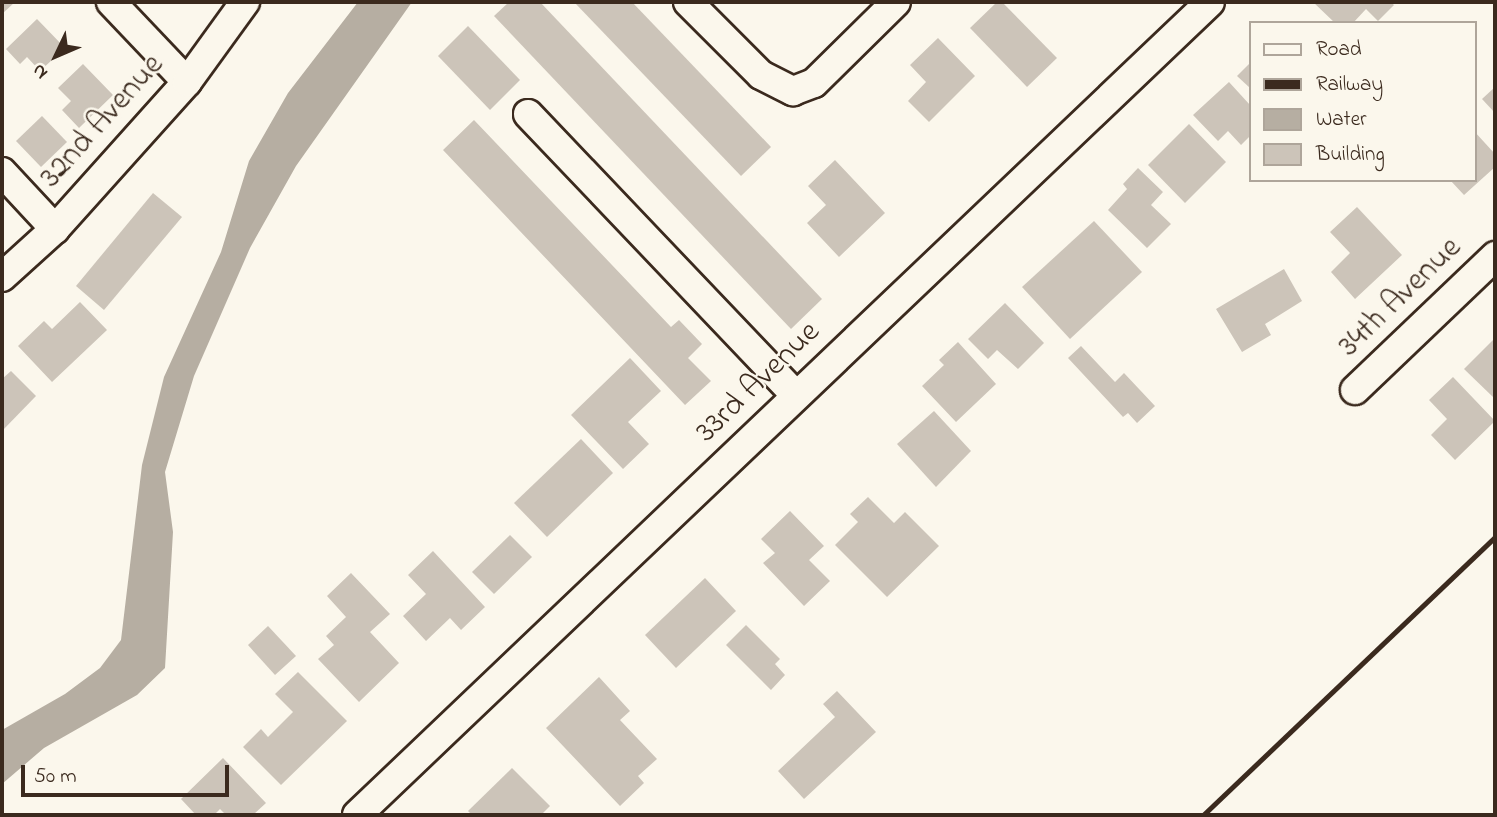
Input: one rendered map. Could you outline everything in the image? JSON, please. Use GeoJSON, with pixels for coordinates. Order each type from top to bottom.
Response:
{"type":"FeatureCollection","features":[{"type":"Feature","properties":{"kind":"street"},"geometry":{"type":"LineString","coordinates":[[111,2],[187,82]]}},
{"type":"Feature","properties":{"kind":"street","name":"32nd Avenue"},"geometry":{"type":"LineString","coordinates":[[2,277],[55,229],[187,82],[246,2]]}},
{"type":"Feature","properties":{"kind":"street"},"geometry":{"type":"LineString","coordinates":[[688,2],[761,75],[793,91],[814,83],[896,2]]}},
{"type":"Feature","properties":{"kind":"street","name":"33rd Avenue"},"geometry":{"type":"LineString","coordinates":[[357,815],[1210,2]]}},
{"type":"Feature","properties":{"kind":"street"},"geometry":{"type":"LineString","coordinates":[[528,114],[796,395]]}},
{"type":"Feature","properties":{"kind":"street"},"geometry":{"type":"LineString","coordinates":[[2,173],[55,229]]}},
{"type":"Feature","properties":{"kind":"street","name":"34th Avenue"},"geometry":{"type":"LineString","coordinates":[[1355,390],[1495,256]]}},
{"type":"Feature","properties":{"kind":"water"},"geometry":{"type":"Polygon","coordinates":[[[358,2],[412,2],[296,166],[250,248],[194,376],[165,472],[173,532],[165,668],[137,695],[44,748],[2,784],[2,730],[65,694],[100,668],[121,640],[142,465],[164,377],[221,252],[249,161],[288,93],[358,2]]]}},
{"type":"Feature","properties":{"kind":"building"},"geometry":{"type":"Polygon","coordinates":[[[2,2],[15,2],[2,14],[2,2]]]}},
{"type":"Feature","properties":{"kind":"building"},"geometry":{"type":"Polygon","coordinates":[[[509,2],[540,2],[822,299],[791,329],[494,16],[509,2]]]}},
{"type":"Feature","properties":{"kind":"building"},"geometry":{"type":"Polygon","coordinates":[[[574,2],[632,2],[771,147],[741,176],[574,2]]]}},
{"type":"Feature","properties":{"kind":"building"},"geometry":{"type":"Polygon","coordinates":[[[997,2],[1002,2],[1057,58],[1027,87],[970,28],[997,2]]]}},
{"type":"Feature","properties":{"kind":"building"},"geometry":{"type":"Polygon","coordinates":[[[1313,2],[1391,2],[1394,5],[1378,21],[1366,9],[1355,21],[1333,21],[1313,2]]]}},
{"type":"Feature","properties":{"kind":"building"},"geometry":{"type":"Polygon","coordinates":[[[37,19],[65,48],[40,71],[27,57],[20,64],[6,49],[37,19]]]}},
{"type":"Feature","properties":{"kind":"building"},"geometry":{"type":"Polygon","coordinates":[[[468,26],[520,80],[490,110],[438,56],[468,26]]]}},
{"type":"Feature","properties":{"kind":"building"},"geometry":{"type":"Polygon","coordinates":[[[938,38],[975,76],[929,122],[908,101],[926,82],[910,65],[938,38]]]}},
{"type":"Feature","properties":{"kind":"building"},"geometry":{"type":"Polygon","coordinates":[[[83,64],[113,95],[79,128],[62,110],[71,101],[58,88],[83,64]]]}},
{"type":"Feature","properties":{"kind":"building"},"geometry":{"type":"Polygon","coordinates":[[[1248,65],[1248,86],[1237,76],[1248,65]]]}},
{"type":"Feature","properties":{"kind":"building"},"geometry":{"type":"Polygon","coordinates":[[[1229,82],[1248,103],[1248,138],[1241,145],[1228,131],[1218,141],[1193,115],[1229,82]]]}},
{"type":"Feature","properties":{"kind":"building"},"geometry":{"type":"Polygon","coordinates":[[[1495,87],[1495,113],[1482,99],[1495,87]]]}},
{"type":"Feature","properties":{"kind":"building"},"geometry":{"type":"Polygon","coordinates":[[[42,116],[67,142],[41,167],[16,141],[42,116]]]}},
{"type":"Feature","properties":{"kind":"building"},"geometry":{"type":"Polygon","coordinates":[[[474,120],[671,327],[679,320],[702,344],[688,358],[711,381],[685,405],[443,150],[474,120]]]}},
{"type":"Feature","properties":{"kind":"building"},"geometry":{"type":"Polygon","coordinates":[[[1189,124],[1226,162],[1185,203],[1148,165],[1189,124]]]}},
{"type":"Feature","properties":{"kind":"building"},"geometry":{"type":"Polygon","coordinates":[[[1476,133],[1495,154],[1495,167],[1464,195],[1452,182],[1476,182],[1476,133]]]}},
{"type":"Feature","properties":{"kind":"building"},"geometry":{"type":"Polygon","coordinates":[[[835,160],[885,213],[839,257],[807,223],[826,205],[808,186],[835,160]]]}},
{"type":"Feature","properties":{"kind":"building"},"geometry":{"type":"Polygon","coordinates":[[[1138,168],[1163,192],[1151,205],[1171,224],[1147,248],[1108,210],[1127,189],[1123,184],[1138,168]]]}},
{"type":"Feature","properties":{"kind":"building"},"geometry":{"type":"Polygon","coordinates":[[[153,193],[182,217],[104,310],[76,286],[153,193]]]}},
{"type":"Feature","properties":{"kind":"building"},"geometry":{"type":"Polygon","coordinates":[[[1357,207],[1402,255],[1355,299],[1331,272],[1350,253],[1330,232],[1357,207]]]}},
{"type":"Feature","properties":{"kind":"building"},"geometry":{"type":"Polygon","coordinates":[[[1094,221],[1142,272],[1070,339],[1022,287],[1094,221]]]}},
{"type":"Feature","properties":{"kind":"building"},"geometry":{"type":"Polygon","coordinates":[[[1284,269],[1302,301],[1265,324],[1271,335],[1242,352],[1216,309],[1284,269]]]}},
{"type":"Feature","properties":{"kind":"building"},"geometry":{"type":"Polygon","coordinates":[[[80,302],[107,330],[52,382],[18,346],[44,321],[52,329],[80,302]]]}},
{"type":"Feature","properties":{"kind":"building"},"geometry":{"type":"Polygon","coordinates":[[[1005,303],[1044,343],[1018,369],[997,350],[988,359],[968,339],[1005,303]]]}},
{"type":"Feature","properties":{"kind":"building"},"geometry":{"type":"Polygon","coordinates":[[[1495,338],[1495,394],[1493,397],[1464,369],[1495,338]]]}},
{"type":"Feature","properties":{"kind":"building"},"geometry":{"type":"Polygon","coordinates":[[[958,342],[996,384],[956,422],[922,386],[944,365],[939,360],[958,342]]]}},
{"type":"Feature","properties":{"kind":"building"},"geometry":{"type":"Polygon","coordinates":[[[1081,346],[1115,382],[1124,373],[1155,406],[1137,423],[1128,413],[1123,417],[1068,358],[1081,346]]]}},
{"type":"Feature","properties":{"kind":"building"},"geometry":{"type":"Polygon","coordinates":[[[630,358],[661,391],[628,422],[649,444],[623,469],[571,415],[630,358]]]}},
{"type":"Feature","properties":{"kind":"building"},"geometry":{"type":"Polygon","coordinates":[[[11,371],[36,396],[2,431],[2,379],[11,371]]]}},
{"type":"Feature","properties":{"kind":"building"},"geometry":{"type":"Polygon","coordinates":[[[1453,377],[1495,421],[1455,460],[1431,435],[1447,419],[1429,400],[1453,377]]]}},
{"type":"Feature","properties":{"kind":"building"},"geometry":{"type":"Polygon","coordinates":[[[934,411],[971,451],[936,487],[897,444],[934,411]]]}},
{"type":"Feature","properties":{"kind":"building"},"geometry":{"type":"Polygon","coordinates":[[[581,439],[613,473],[547,537],[514,503],[581,439]]]}},
{"type":"Feature","properties":{"kind":"building"},"geometry":{"type":"Polygon","coordinates":[[[868,497],[894,523],[905,512],[939,546],[887,597],[835,545],[858,522],[850,514],[868,497]]]}},
{"type":"Feature","properties":{"kind":"building"},"geometry":{"type":"Polygon","coordinates":[[[790,511],[824,546],[809,560],[830,581],[804,606],[763,563],[775,553],[761,539],[790,511]]]}},
{"type":"Feature","properties":{"kind":"building"},"geometry":{"type":"Polygon","coordinates":[[[510,535],[532,557],[494,594],[472,572],[510,535]]]}},
{"type":"Feature","properties":{"kind":"building"},"geometry":{"type":"Polygon","coordinates":[[[433,551],[485,607],[461,630],[450,618],[426,641],[403,616],[426,594],[408,575],[433,551]]]}},
{"type":"Feature","properties":{"kind":"building"},"geometry":{"type":"Polygon","coordinates":[[[351,573],[390,614],[370,632],[399,663],[359,702],[318,659],[334,645],[326,636],[346,617],[327,596],[351,573]]]}},
{"type":"Feature","properties":{"kind":"building"},"geometry":{"type":"Polygon","coordinates":[[[705,578],[736,611],[676,668],[645,635],[705,578]]]}},
{"type":"Feature","properties":{"kind":"building"},"geometry":{"type":"Polygon","coordinates":[[[746,625],[780,659],[775,664],[785,675],[771,690],[726,645],[746,625]]]}},
{"type":"Feature","properties":{"kind":"building"},"geometry":{"type":"Polygon","coordinates":[[[268,626],[296,656],[275,675],[248,645],[268,626]]]}},
{"type":"Feature","properties":{"kind":"building"},"geometry":{"type":"Polygon","coordinates":[[[298,672],[347,721],[281,785],[243,747],[261,729],[268,737],[293,712],[275,694],[298,672]]]}},
{"type":"Feature","properties":{"kind":"building"},"geometry":{"type":"Polygon","coordinates":[[[599,677],[630,711],[620,720],[657,759],[638,776],[644,783],[620,806],[546,728],[599,677]]]}},
{"type":"Feature","properties":{"kind":"building"},"geometry":{"type":"Polygon","coordinates":[[[837,691],[876,732],[804,799],[778,771],[835,717],[823,704],[837,691]]]}},
{"type":"Feature","properties":{"kind":"building"},"geometry":{"type":"Polygon","coordinates":[[[223,758],[266,803],[253,815],[226,815],[220,809],[214,815],[196,815],[181,799],[223,758]]]}},
{"type":"Feature","properties":{"kind":"building"},"geometry":{"type":"Polygon","coordinates":[[[512,768],[550,806],[541,815],[472,815],[468,811],[512,768]]]}},
{"type":"Feature","properties":{"kind":"railway"},"geometry":{"type":"LineString","coordinates":[[1203,815],[1495,537]]}}]}
